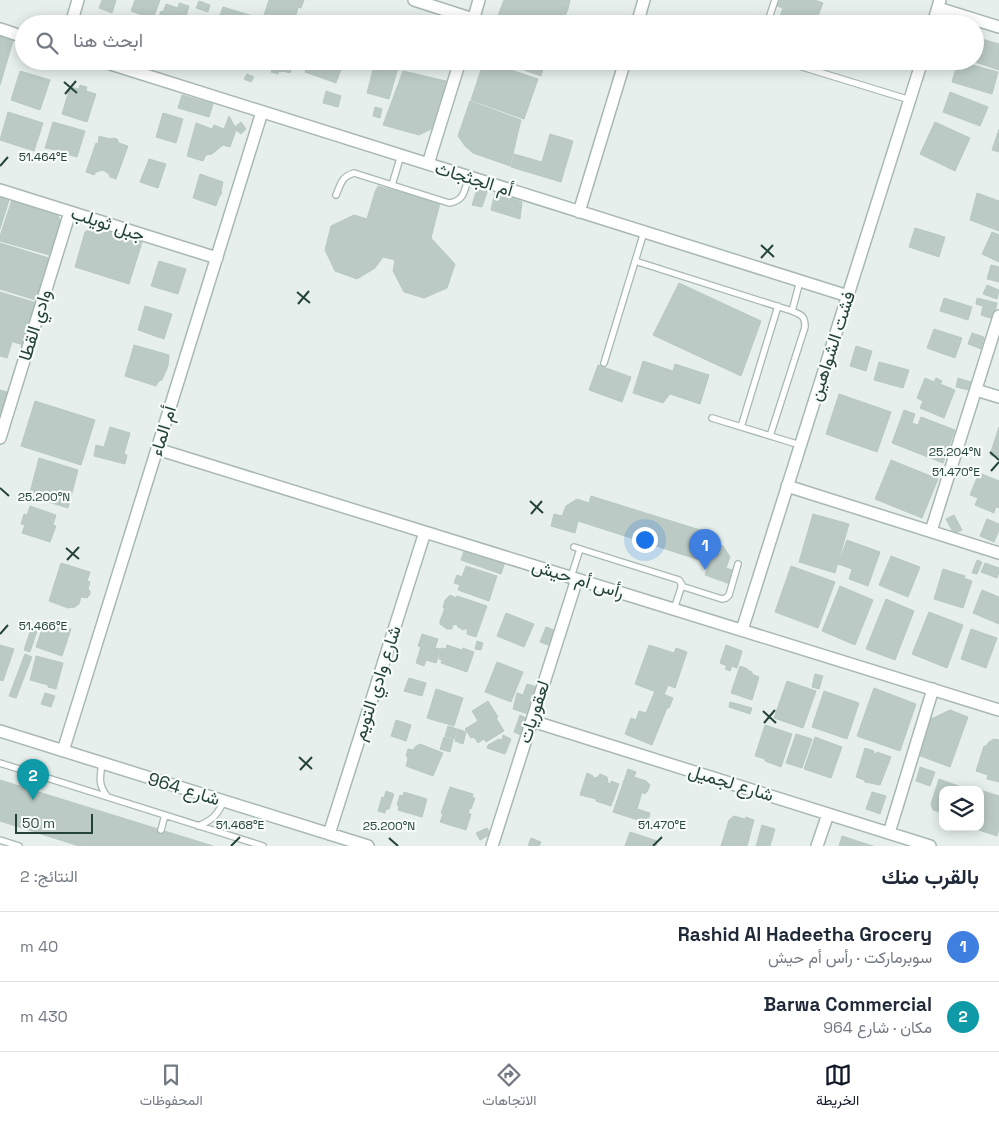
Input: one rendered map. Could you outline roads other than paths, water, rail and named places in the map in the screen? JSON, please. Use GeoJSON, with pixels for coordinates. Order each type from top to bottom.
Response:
{"type":"FeatureCollection","features":[{"type":"Feature","properties":{"kind":"street"},"geometry":{"type":"LineString","coordinates":[[74,15],[78,0]]}},
{"type":"Feature","properties":{"kind":"street"},"geometry":{"type":"LineString","coordinates":[[414,0],[456,15]]}},
{"type":"Feature","properties":{"kind":"street"},"geometry":{"type":"LineString","coordinates":[[475,15],[479,0]]}},
{"type":"Feature","properties":{"kind":"street"},"geometry":{"type":"LineString","coordinates":[[640,15],[644,0]]}},
{"type":"Feature","properties":{"kind":"street"},"geometry":{"type":"LineString","coordinates":[[939,4],[968,15]]}},
{"type":"Feature","properties":{"kind":"street"},"geometry":{"type":"LineString","coordinates":[[984,21],[999,27]]}},
{"type":"Feature","properties":{"kind":"street"},"geometry":{"type":"LineString","coordinates":[[0,29],[15,34]]}},
{"type":"Feature","properties":{"kind":"street","name":"أم الجثجاث"},"geometry":{"type":"LineString","coordinates":[[129,70],[848,296]]}},
{"type":"Feature","properties":{"kind":"street"},"geometry":{"type":"LineString","coordinates":[[428,164],[457,70]]}},
{"type":"Feature","properties":{"kind":"street"},"geometry":{"type":"LineString","coordinates":[[579,212],[622,70]]}},
{"type":"Feature","properties":{"kind":"street","name":"فشت الشواهين"},"geometry":{"type":"LineString","coordinates":[[742,630],[919,70]]}},
{"type":"Feature","properties":{"kind":"street","name":"أم الماء"},"geometry":{"type":"LineString","coordinates":[[63,751],[262,112]]}},
{"type":"Feature","properties":{"kind":"street","name":"جبل ثويلب"},"geometry":{"type":"LineString","coordinates":[[0,190],[217,258]]}},
{"type":"Feature","properties":{"kind":"street","name":"وادي القطا"},"geometry":{"type":"LineString","coordinates":[[0,438],[70,212]]}},
{"type":"Feature","properties":{"kind":"street"},"geometry":{"type":"LineString","coordinates":[[931,532],[999,316]]}},
{"type":"Feature","properties":{"kind":"street"},"geometry":{"type":"LineString","coordinates":[[976,390],[999,397]]}},
{"type":"Feature","properties":{"kind":"street","name":"رأس أم حيش"},"geometry":{"type":"LineString","coordinates":[[157,449],[999,710]]}},
{"type":"Feature","properties":{"kind":"street"},"geometry":{"type":"LineString","coordinates":[[787,486],[999,553]]}},
{"type":"Feature","properties":{"kind":"street","name":"شارع وادي التويم"},"geometry":{"type":"LineString","coordinates":[[329,834],[425,532]]}},
{"type":"Feature","properties":{"kind":"street","name":"لعقوريات"},"geometry":{"type":"LineString","coordinates":[[492,846],[532,721],[574,578]]}},
{"type":"Feature","properties":{"kind":"street"},"geometry":{"type":"LineString","coordinates":[[889,833],[933,689]]}},
{"type":"Feature","properties":{"kind":"street","name":"شارع لجميل"},"geometry":{"type":"LineString","coordinates":[[532,721],[930,846]]}},
{"type":"Feature","properties":{"kind":"street","name":"شارع 964"},"geometry":{"type":"LineString","coordinates":[[0,732],[368,846]]}},
{"type":"Feature","properties":{"kind":"street"},"geometry":{"type":"LineString","coordinates":[[817,846],[828,814]]}},
{"type":"Feature","properties":{"kind":"lane"},"geometry":{"type":"LineString","coordinates":[[770,15],[775,0]]}},
{"type":"Feature","properties":{"kind":"lane"},"geometry":{"type":"LineString","coordinates":[[812,70],[910,100]]}},
{"type":"Feature","properties":{"kind":"lane"},"geometry":{"type":"LineString","coordinates":[[392,185],[400,155]]}},
{"type":"Feature","properties":{"kind":"lane"},"geometry":{"type":"LineString","coordinates":[[336,195],[346,175],[354,173],[449,203],[456,202],[462,198],[469,177]]}},
{"type":"Feature","properties":{"kind":"lane"},"geometry":{"type":"LineString","coordinates":[[604,363],[644,232]]}},
{"type":"Feature","properties":{"kind":"lane"},"geometry":{"type":"LineString","coordinates":[[635,261],[778,306],[801,315],[805,320],[805,327],[770,436]]}},
{"type":"Feature","properties":{"kind":"lane"},"geometry":{"type":"LineString","coordinates":[[792,311],[800,281]]}},
{"type":"Feature","properties":{"kind":"lane"},"geometry":{"type":"LineString","coordinates":[[742,427],[778,306]]}},
{"type":"Feature","properties":{"kind":"lane"},"geometry":{"type":"LineString","coordinates":[[712,418],[800,445]]}},
{"type":"Feature","properties":{"kind":"lane"},"geometry":{"type":"LineString","coordinates":[[574,578],[577,548],[681,581],[674,609]]}},
{"type":"Feature","properties":{"kind":"lane"},"geometry":{"type":"LineString","coordinates":[[681,586],[722,599],[729,595],[738,564]]}},
{"type":"Feature","properties":{"kind":"lane"},"geometry":{"type":"LineString","coordinates":[[0,763],[263,846]]}},
{"type":"Feature","properties":{"kind":"lane"},"geometry":{"type":"LineString","coordinates":[[102,763],[100,782],[102,790],[108,798]]}},
{"type":"Feature","properties":{"kind":"lane"},"geometry":{"type":"LineString","coordinates":[[198,826],[216,815],[224,801]]}},
{"type":"Feature","properties":{"kind":"lane"},"geometry":{"type":"LineString","coordinates":[[161,830],[165,815]]}},
{"type":"Feature","properties":{"kind":"lane"},"geometry":{"type":"LineString","coordinates":[[0,840],[19,846]]}},
{"type":"Feature","properties":{"kind":"place","name":"Rashid Al Hadeetha Grocery"},"geometry":{"type":"Point","coordinates":[705,570]}},
{"type":"Feature","properties":{"kind":"place","name":"Barwa Commercial"},"geometry":{"type":"Point","coordinates":[33,800]}}]}
